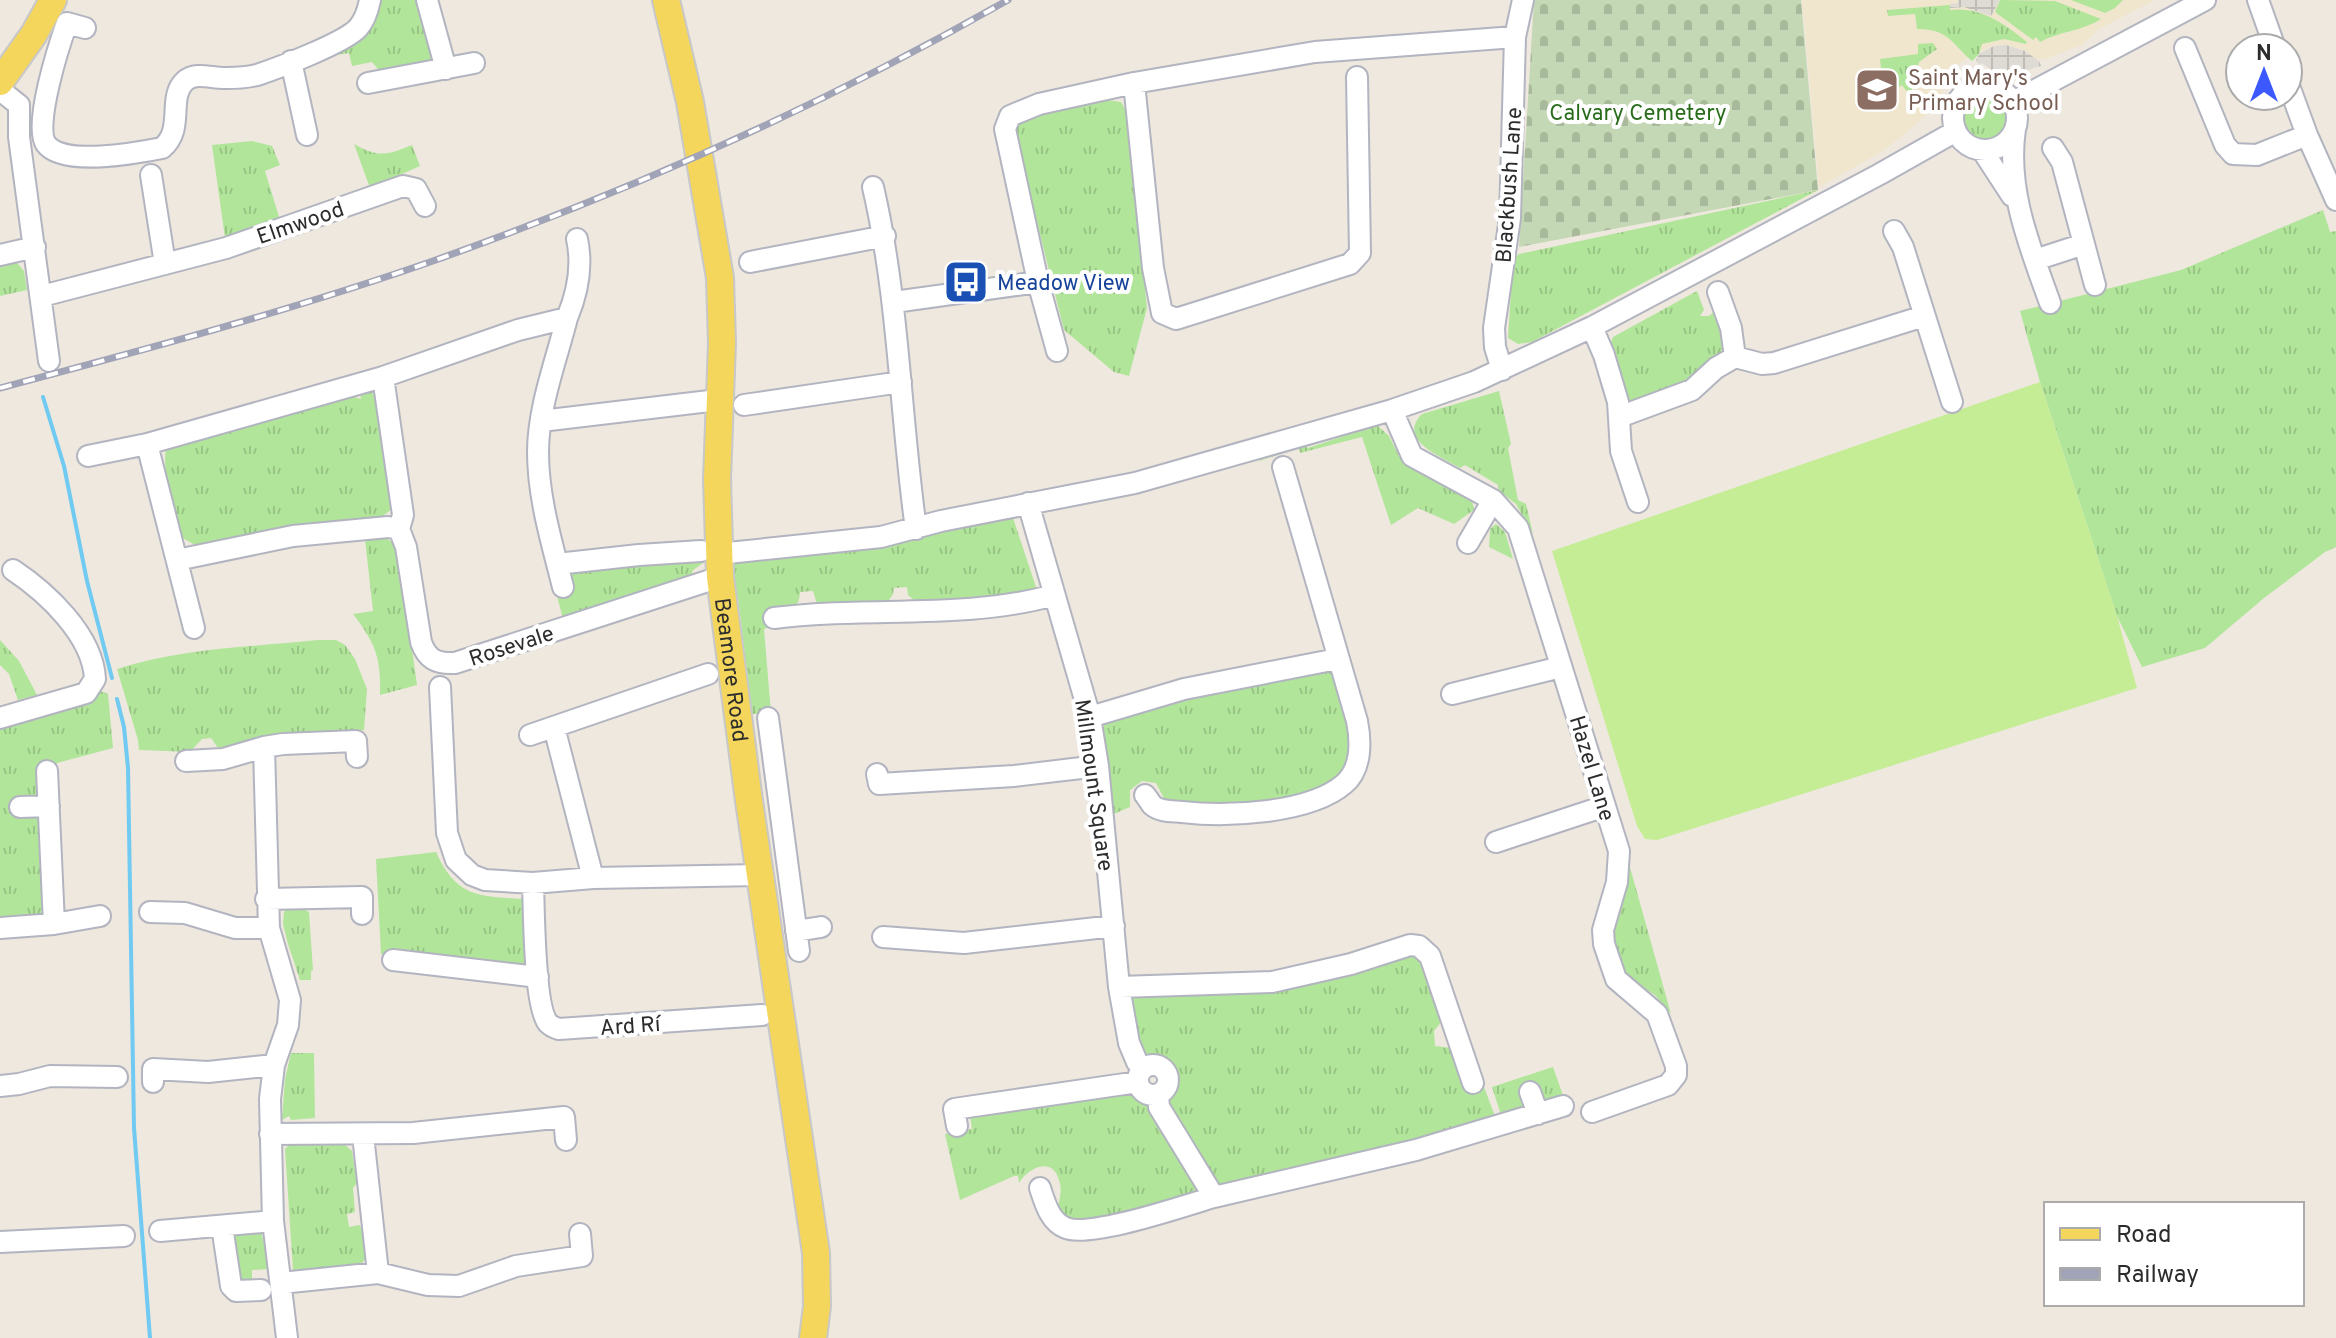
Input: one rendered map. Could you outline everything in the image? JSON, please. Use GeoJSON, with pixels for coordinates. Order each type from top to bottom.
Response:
{"type":"FeatureCollection","features":[{"type":"Feature","properties":{"kind":"main road"},"geometry":{"type":"LineString","coordinates":[[0,82],[53,0]]}},
{"type":"Feature","properties":{"kind":"main road","name":"Beamore Road"},"geometry":{"type":"LineString","coordinates":[[666,0],[690,102],[720,278],[722,343],[731,403],[713,561],[816,1253],[817,1306],[813,1338]]}},
{"type":"Feature","properties":{"kind":"street"},"geometry":{"type":"LineString","coordinates":[[85,28],[67,23],[52,67],[42,135],[47,146],[57,153],[104,158],[162,148],[174,135],[180,88],[186,79],[256,75],[344,39],[358,28],[367,15],[370,0]]}},
{"type":"Feature","properties":{"kind":"street"},"geometry":{"type":"LineString","coordinates":[[427,0],[446,69]]}},
{"type":"Feature","properties":{"kind":"street","name":"Blackbush Lane"},"geometry":{"type":"LineString","coordinates":[[1501,365],[1494,328],[1510,218],[1515,37],[1523,0]]}},
{"type":"Feature","properties":{"kind":"street"},"geometry":{"type":"LineString","coordinates":[[2013,102],[2205,0]]}},
{"type":"Feature","properties":{"kind":"street"},"geometry":{"type":"LineString","coordinates":[[2258,0],[2269,32]]}},
{"type":"Feature","properties":{"kind":"street"},"geometry":{"type":"LineString","coordinates":[[1057,351],[1038,282],[1005,129],[1010,116],[1039,104],[1134,83],[1315,52],[1515,37]]}},
{"type":"Feature","properties":{"kind":"street"},"geometry":{"type":"LineString","coordinates":[[2185,48],[2225,145],[2233,154],[2257,155],[2307,135]]}},
{"type":"Feature","properties":{"kind":"street"},"geometry":{"type":"LineString","coordinates":[[291,61],[307,135]]}},
{"type":"Feature","properties":{"kind":"street"},"geometry":{"type":"LineString","coordinates":[[368,83],[474,63]]}},
{"type":"Feature","properties":{"kind":"street"},"geometry":{"type":"LineString","coordinates":[[1134,83],[1153,268],[1162,313],[1176,319],[1350,264],[1360,253],[1357,77]]}},
{"type":"Feature","properties":{"kind":"street"},"geometry":{"type":"LineString","coordinates":[[2016,128],[2003,145],[1982,150],[1966,144],[1956,131],[1954,111],[1972,89],[1990,87],[2007,95],[2013,102],[2016,128],[2011,163],[2017,202],[2050,303]]}},
{"type":"Feature","properties":{"kind":"street"},"geometry":{"type":"LineString","coordinates":[[0,90],[19,105],[19,137],[49,361]]}},
{"type":"Feature","properties":{"kind":"street"},"geometry":{"type":"LineString","coordinates":[[2299,112],[2336,200]]}},
{"type":"Feature","properties":{"kind":"street"},"geometry":{"type":"LineString","coordinates":[[557,564],[639,555],[713,561],[848,542],[1164,476],[1392,410],[1592,327],[1956,131]]}},
{"type":"Feature","properties":{"kind":"street"},"geometry":{"type":"LineString","coordinates":[[2053,148],[2062,162],[2095,285]]}},
{"type":"Feature","properties":{"kind":"street"},"geometry":{"type":"LineString","coordinates":[[1982,150],[2017,202]]}},
{"type":"Feature","properties":{"kind":"street"},"geometry":{"type":"LineString","coordinates":[[151,175],[165,264]]}},
{"type":"Feature","properties":{"kind":"street","name":"Elmwood"},"geometry":{"type":"LineString","coordinates":[[42,296],[226,248],[403,186],[416,189],[425,206]]}},
{"type":"Feature","properties":{"kind":"street"},"geometry":{"type":"LineString","coordinates":[[873,187],[885,236],[894,302],[916,529]]}},
{"type":"Feature","properties":{"kind":"street"},"geometry":{"type":"LineString","coordinates":[[1894,231],[1903,247],[1952,402]]}},
{"type":"Feature","properties":{"kind":"street"},"geometry":{"type":"LineString","coordinates":[[750,262],[885,236]]}},
{"type":"Feature","properties":{"kind":"street"},"geometry":{"type":"LineString","coordinates":[[563,587],[539,472],[538,451],[541,421],[567,318],[576,297],[581,267],[577,239]]}},
{"type":"Feature","properties":{"kind":"street"},"geometry":{"type":"LineString","coordinates":[[2035,260],[2084,244]]}},
{"type":"Feature","properties":{"kind":"street"},"geometry":{"type":"LineString","coordinates":[[0,255],[35,247]]}},
{"type":"Feature","properties":{"kind":"street"},"geometry":{"type":"LineString","coordinates":[[894,302],[1038,282]]}},
{"type":"Feature","properties":{"kind":"street"},"geometry":{"type":"LineString","coordinates":[[1718,292],[1731,328],[1735,357]]}},
{"type":"Feature","properties":{"kind":"street"},"geometry":{"type":"LineString","coordinates":[[1619,417],[1692,390],[1716,368],[1735,357],[1762,364],[1774,363],[1924,316]]}},
{"type":"Feature","properties":{"kind":"street"},"geometry":{"type":"LineString","coordinates":[[88,456],[147,444],[383,377],[518,330],[567,318]]}},
{"type":"Feature","properties":{"kind":"street"},"geometry":{"type":"LineString","coordinates":[[1592,327],[1615,390],[1621,451],[1638,502]]}},
{"type":"Feature","properties":{"kind":"street","name":"Rosevale"},"geometry":{"type":"LineString","coordinates":[[383,377],[403,515],[399,529],[406,547],[421,642],[432,660],[455,663],[713,561]]}},
{"type":"Feature","properties":{"kind":"street"},"geometry":{"type":"LineString","coordinates":[[541,421],[731,403],[901,382]]}},
{"type":"Feature","properties":{"kind":"street","name":"Hazel Lane"},"geometry":{"type":"LineString","coordinates":[[1392,410],[1412,456],[1493,500],[1518,528],[1619,851],[1619,867],[1603,930],[1604,944],[1616,979],[1657,1014],[1676,1066],[1676,1075],[1668,1085],[1592,1112]]}},
{"type":"Feature","properties":{"kind":"street"},"geometry":{"type":"LineString","coordinates":[[147,444],[194,628]]}},
{"type":"Feature","properties":{"kind":"street"},"geometry":{"type":"LineString","coordinates":[[1145,795],[1152,805],[1163,810],[1237,815],[1297,804],[1344,784],[1357,762],[1360,735],[1283,467]]}},
{"type":"Feature","properties":{"kind":"street"},"geometry":{"type":"LineString","coordinates":[[1468,543],[1493,500]]}},
{"type":"Feature","properties":{"kind":"street","name":"Millmount Square"},"geometry":{"type":"LineString","coordinates":[[1028,503],[1090,717],[1098,766],[1119,987],[1129,1043],[1140,1075],[1159,1066],[1166,1073],[1168,1083],[1158,1094],[1159,1107],[1214,1197]]}},
{"type":"Feature","properties":{"kind":"street"},"geometry":{"type":"LineString","coordinates":[[177,560],[293,536],[388,527],[399,529]]}},
{"type":"Feature","properties":{"kind":"street"},"geometry":{"type":"LineString","coordinates":[[0,718],[86,693],[95,679],[92,662],[74,627],[48,596],[13,570]]}},
{"type":"Feature","properties":{"kind":"street"},"geometry":{"type":"LineString","coordinates":[[774,618],[807,604],[900,601],[990,606],[1054,595]]}},
{"type":"Feature","properties":{"kind":"street"},"geometry":{"type":"LineString","coordinates":[[1090,717],[1184,689],[1337,659]]}},
{"type":"Feature","properties":{"kind":"street"},"geometry":{"type":"LineString","coordinates":[[1452,694],[1561,667]]}},
{"type":"Feature","properties":{"kind":"street"},"geometry":{"type":"LineString","coordinates":[[530,735],[708,674]]}},
{"type":"Feature","properties":{"kind":"street"},"geometry":{"type":"LineString","coordinates":[[440,687],[447,833],[456,860],[472,875],[485,880],[533,883],[593,878],[761,875]]}},
{"type":"Feature","properties":{"kind":"street"},"geometry":{"type":"LineString","coordinates":[[768,718],[797,941],[821,927]]}},
{"type":"Feature","properties":{"kind":"street"},"geometry":{"type":"LineString","coordinates":[[554,727],[593,878]]}},
{"type":"Feature","properties":{"kind":"street"},"geometry":{"type":"LineString","coordinates":[[186,761],[207,753],[356,741],[357,757]]}},
{"type":"Feature","properties":{"kind":"street"},"geometry":{"type":"LineString","coordinates":[[742,746],[771,742]]}},
{"type":"Feature","properties":{"kind":"street"},"geometry":{"type":"LineString","coordinates":[[264,747],[266,899],[269,928],[290,1000],[288,1025],[274,1065],[270,1091],[273,1221],[287,1338]]}},
{"type":"Feature","properties":{"kind":"street"},"geometry":{"type":"LineString","coordinates":[[877,774],[879,784],[1005,777],[1098,766]]}},
{"type":"Feature","properties":{"kind":"street"},"geometry":{"type":"LineString","coordinates":[[47,771],[54,924]]}},
{"type":"Feature","properties":{"kind":"street"},"geometry":{"type":"LineString","coordinates":[[20,807],[49,806]]}},
{"type":"Feature","properties":{"kind":"street"},"geometry":{"type":"LineString","coordinates":[[1496,842],[1605,806]]}},
{"type":"Feature","properties":{"kind":"street","name":"Ard Rí"},"geometry":{"type":"LineString","coordinates":[[533,883],[542,1011],[547,1022],[559,1029],[762,1015]]}},
{"type":"Feature","properties":{"kind":"street"},"geometry":{"type":"LineString","coordinates":[[266,899],[362,897],[362,914]]}},
{"type":"Feature","properties":{"kind":"street"},"geometry":{"type":"LineString","coordinates":[[150,912],[185,913],[235,928],[269,928]]}},
{"type":"Feature","properties":{"kind":"street"},"geometry":{"type":"LineString","coordinates":[[0,928],[54,924],[100,916]]}},
{"type":"Feature","properties":{"kind":"street"},"geometry":{"type":"LineString","coordinates":[[883,937],[924,951],[1114,926]]}},
{"type":"Feature","properties":{"kind":"street"},"geometry":{"type":"LineString","coordinates":[[1119,987],[1272,982],[1351,964],[1410,945],[1419,946],[1430,956],[1446,1034],[1473,1083]]}},
{"type":"Feature","properties":{"kind":"street"},"geometry":{"type":"LineString","coordinates":[[393,960],[538,977]]}},
{"type":"Feature","properties":{"kind":"street"},"geometry":{"type":"LineString","coordinates":[[153,1082],[153,1069],[208,1072],[274,1065]]}},
{"type":"Feature","properties":{"kind":"street"},"geometry":{"type":"LineString","coordinates":[[957,1126],[954,1109],[1140,1075]]}},
{"type":"Feature","properties":{"kind":"street"},"geometry":{"type":"LineString","coordinates":[[0,1086],[50,1076],[117,1077]]}},
{"type":"Feature","properties":{"kind":"street"},"geometry":{"type":"LineString","coordinates":[[1530,1092],[1538,1114]]}},
{"type":"Feature","properties":{"kind":"street"},"geometry":{"type":"LineString","coordinates":[[1040,1188],[1054,1220],[1067,1229],[1104,1227],[1214,1197],[1416,1150],[1563,1106]]}},
{"type":"Feature","properties":{"kind":"street"},"geometry":{"type":"LineString","coordinates":[[270,1134],[413,1133],[564,1117],[566,1140]]}},
{"type":"Feature","properties":{"kind":"street"},"geometry":{"type":"LineString","coordinates":[[363,1135],[378,1273]]}},
{"type":"Feature","properties":{"kind":"street"},"geometry":{"type":"LineString","coordinates":[[160,1231],[273,1221]]}},
{"type":"Feature","properties":{"kind":"street"},"geometry":{"type":"LineString","coordinates":[[222,1226],[231,1286],[236,1291],[261,1290]]}},
{"type":"Feature","properties":{"kind":"street"},"geometry":{"type":"LineString","coordinates":[[281,1283],[378,1273],[428,1285],[459,1286],[516,1266],[582,1256],[580,1234]]}},
{"type":"Feature","properties":{"kind":"street"},"geometry":{"type":"LineString","coordinates":[[0,1242],[124,1236]]}},
{"type":"Feature","properties":{"kind":"shaded area","name":"Saint Mary's Primary School"},"geometry":{"type":"Polygon","coordinates":[[[1802,0],[2155,0],[2099,29],[2082,45],[2043,60],[2035,59],[2025,50],[2006,45],[1995,45],[1969,57],[1953,68],[1938,102],[1919,122],[1883,151],[1819,187],[1802,0]]]}},
{"type":"Feature","properties":{"kind":"shaded area"},"geometry":{"type":"Polygon","coordinates":[[[1958,0],[2000,0],[1991,16],[1964,7],[1950,8],[1950,4],[1958,3],[1958,0]]]}},
{"type":"Feature","properties":{"kind":"shaded area"},"geometry":{"type":"Polygon","coordinates":[[[2006,45],[2025,51],[2041,66],[2012,75],[1993,71],[1982,63],[1979,65],[1976,60],[1980,53],[1994,46],[2006,45]]]}},
{"type":"Feature","properties":{"kind":"green space"},"geometry":{"type":"Polygon","coordinates":[[[378,0],[415,0],[426,39],[431,38],[433,65],[382,74],[372,62],[352,66],[349,53],[311,59],[378,0]]]}},
{"type":"Feature","properties":{"kind":"green space","name":"Calvary Cemetery"},"geometry":{"type":"Polygon","coordinates":[[[1534,0],[1801,0],[1818,190],[1519,247],[1534,0]]]}},
{"type":"Feature","properties":{"kind":"green space"},"geometry":{"type":"Polygon","coordinates":[[[2000,0],[2055,1],[2101,19],[2040,42],[1995,12],[2000,0]]]}},
{"type":"Feature","properties":{"kind":"green space"},"geometry":{"type":"Polygon","coordinates":[[[2071,0],[2123,0],[2105,13],[2071,0]]]}},
{"type":"Feature","properties":{"kind":"green space"},"geometry":{"type":"Polygon","coordinates":[[[1950,5],[1950,10],[1972,11],[1992,18],[2027,42],[2004,39],[1982,44],[1979,54],[1972,61],[1943,34],[1917,29],[1915,14],[1888,16],[1887,10],[1950,5]]]}},
{"type":"Feature","properties":{"kind":"green space"},"geometry":{"type":"Polygon","coordinates":[[[1933,43],[1937,49],[1919,62],[1912,90],[1908,93],[1902,85],[1884,97],[1880,59],[1918,54],[1918,44],[1933,43]]]}},
{"type":"Feature","properties":{"kind":"green space"},"geometry":{"type":"Polygon","coordinates":[[[1985,92],[2002,99],[2009,116],[2002,133],[1985,140],[1968,133],[1961,116],[1968,99],[1985,92]]]}},
{"type":"Feature","properties":{"kind":"green space"},"geometry":{"type":"Polygon","coordinates":[[[1107,100],[1121,102],[1127,112],[1147,308],[1129,376],[1114,372],[1064,330],[1015,135],[1027,115],[1107,100]]]}},
{"type":"Feature","properties":{"kind":"green space"},"geometry":{"type":"Polygon","coordinates":[[[252,141],[272,146],[280,165],[265,171],[280,220],[225,238],[212,145],[252,141]]]}},
{"type":"Feature","properties":{"kind":"green space"},"geometry":{"type":"Polygon","coordinates":[[[354,144],[383,154],[412,145],[420,166],[370,188],[354,144]]]}},
{"type":"Feature","properties":{"kind":"green space"},"geometry":{"type":"Polygon","coordinates":[[[1818,190],[1532,342],[1518,344],[1508,338],[1513,259],[1519,254],[1818,190]]]}},
{"type":"Feature","properties":{"kind":"green space"},"geometry":{"type":"Polygon","coordinates":[[[2323,210],[2330,232],[2336,231],[2336,547],[2264,598],[2205,648],[2142,667],[2117,616],[2040,382],[2020,311],[2181,270],[2323,210]]]}},
{"type":"Feature","properties":{"kind":"green space"},"geometry":{"type":"Polygon","coordinates":[[[17,263],[24,271],[27,290],[0,296],[0,264],[17,263]]]}},
{"type":"Feature","properties":{"kind":"green space"},"geometry":{"type":"Polygon","coordinates":[[[1697,291],[1704,310],[1700,316],[1709,316],[1716,310],[1726,346],[1696,379],[1633,404],[1627,399],[1610,345],[1613,337],[1697,291]]]}},
{"type":"Feature","properties":{"kind":"green space"},"geometry":{"type":"Polygon","coordinates":[[[2040,382],[2117,616],[2137,688],[1657,840],[1645,839],[1637,826],[1552,551],[2040,382]]]}},
{"type":"Feature","properties":{"kind":"green space"},"geometry":{"type":"Polygon","coordinates":[[[366,390],[379,397],[393,508],[383,516],[268,531],[204,544],[193,544],[181,537],[165,465],[167,446],[351,396],[361,399],[360,391],[366,390]]]}},
{"type":"Feature","properties":{"kind":"green space"},"geometry":{"type":"Polygon","coordinates":[[[1499,391],[1511,444],[1508,448],[1518,500],[1526,504],[1533,534],[1516,504],[1499,491],[1498,485],[1465,465],[1460,468],[1433,453],[1424,447],[1414,432],[1415,423],[1422,414],[1499,391]]]}},
{"type":"Feature","properties":{"kind":"green space"},"geometry":{"type":"Polygon","coordinates":[[[1377,425],[1389,436],[1399,456],[1472,500],[1474,510],[1454,524],[1418,508],[1391,525],[1362,437],[1300,453],[1299,448],[1259,461],[1259,458],[1301,444],[1308,448],[1377,425]]]}},
{"type":"Feature","properties":{"kind":"green space"},"geometry":{"type":"Polygon","coordinates":[[[1011,512],[1038,593],[917,603],[908,595],[907,587],[894,588],[887,603],[817,604],[813,591],[800,592],[797,605],[788,616],[764,629],[771,713],[752,714],[738,597],[730,598],[730,567],[738,557],[1011,512]]]}},
{"type":"Feature","properties":{"kind":"green space"},"geometry":{"type":"Polygon","coordinates":[[[1496,524],[1505,532],[1513,559],[1489,547],[1490,529],[1496,524]]]}},
{"type":"Feature","properties":{"kind":"green space"},"geometry":{"type":"Polygon","coordinates":[[[385,537],[398,547],[417,685],[380,695],[376,652],[353,614],[373,611],[365,539],[385,537]]]}},
{"type":"Feature","properties":{"kind":"green space"},"geometry":{"type":"Polygon","coordinates":[[[707,560],[692,571],[693,575],[563,619],[556,592],[564,571],[707,560]]]}},
{"type":"Feature","properties":{"kind":"green space"},"geometry":{"type":"Polygon","coordinates":[[[0,640],[19,661],[37,695],[18,700],[9,674],[0,665],[0,640]]]}},
{"type":"Feature","properties":{"kind":"green space"},"geometry":{"type":"Polygon","coordinates":[[[336,640],[345,645],[355,659],[367,689],[364,730],[224,751],[211,738],[202,739],[190,752],[139,750],[117,669],[192,652],[336,640]]]}},
{"type":"Feature","properties":{"kind":"green space"},"geometry":{"type":"Polygon","coordinates":[[[1332,670],[1336,673],[1354,751],[1341,779],[1307,794],[1243,808],[1167,804],[1156,783],[1142,781],[1130,790],[1130,807],[1109,816],[1101,731],[1105,723],[1178,696],[1332,670]]]}},
{"type":"Feature","properties":{"kind":"green space"},"geometry":{"type":"Polygon","coordinates":[[[98,690],[108,694],[113,748],[57,763],[56,769],[41,770],[41,790],[33,799],[44,822],[45,914],[37,920],[0,921],[0,724],[98,690]]]}},
{"type":"Feature","properties":{"kind":"green space"},"geometry":{"type":"Polygon","coordinates":[[[436,852],[452,878],[471,892],[524,899],[528,958],[523,966],[469,966],[381,954],[376,859],[436,852]]]}},
{"type":"Feature","properties":{"kind":"green space"},"geometry":{"type":"Polygon","coordinates":[[[1626,853],[1671,1014],[1655,995],[1629,978],[1622,969],[1613,931],[1627,888],[1623,886],[1626,853]]]}},
{"type":"Feature","properties":{"kind":"green space"},"geometry":{"type":"Polygon","coordinates":[[[301,908],[309,912],[311,980],[300,980],[283,924],[287,909],[301,908]]]}},
{"type":"Feature","properties":{"kind":"green space"},"geometry":{"type":"Polygon","coordinates":[[[1406,951],[1420,955],[1443,1020],[1434,1031],[1435,1046],[1452,1048],[1469,1089],[1484,1087],[1496,1119],[1405,1147],[1226,1186],[1215,1181],[1169,1105],[1175,1078],[1173,1072],[1165,1063],[1141,1051],[1129,999],[1132,993],[1204,991],[1406,951]]]}},
{"type":"Feature","properties":{"kind":"green space"},"geometry":{"type":"Polygon","coordinates":[[[291,1053],[314,1053],[315,1118],[291,1120],[289,1116],[282,1120],[285,1079],[291,1053]]]}},
{"type":"Feature","properties":{"kind":"green space"},"geometry":{"type":"Polygon","coordinates":[[[1553,1067],[1565,1101],[1526,1105],[1524,1109],[1502,1118],[1492,1087],[1553,1067]]]}},
{"type":"Feature","properties":{"kind":"green space"},"geometry":{"type":"Polygon","coordinates":[[[1137,1092],[1155,1111],[1171,1136],[1198,1186],[1194,1194],[1083,1225],[1056,1213],[1060,1184],[1056,1173],[1046,1166],[1034,1169],[1019,1183],[1018,1176],[1014,1176],[960,1200],[945,1134],[972,1129],[970,1115],[1137,1092]]]}},
{"type":"Feature","properties":{"kind":"green space"},"geometry":{"type":"Polygon","coordinates":[[[290,1144],[345,1145],[352,1151],[357,1183],[353,1188],[355,1212],[347,1214],[349,1227],[359,1225],[363,1230],[366,1258],[361,1264],[293,1270],[285,1149],[290,1144]]]}},
{"type":"Feature","properties":{"kind":"green space"},"geometry":{"type":"Polygon","coordinates":[[[261,1230],[269,1269],[252,1270],[249,1283],[240,1284],[233,1235],[237,1231],[261,1230]]]}},
{"type":"Feature","properties":{"kind":"waterway"},"geometry":{"type":"LineString","coordinates":[[43,397],[64,466],[87,581],[112,678]]}},
{"type":"Feature","properties":{"kind":"waterway"},"geometry":{"type":"LineString","coordinates":[[117,699],[124,727],[128,768],[134,1128],[150,1338]]}},
{"type":"Feature","properties":{"kind":"railway"},"geometry":{"type":"LineString","coordinates":[[0,388],[270,313],[377,280],[504,235],[725,144],[868,75],[1008,0]]}},
{"type":"Feature","properties":{"kind":"place","name":"Saint Mary's Primary School"},"geometry":{"type":"Point","coordinates":[1877,90]}},
{"type":"Feature","properties":{"kind":"place","name":"Meadow View"},"geometry":{"type":"Point","coordinates":[966,282]}}]}
